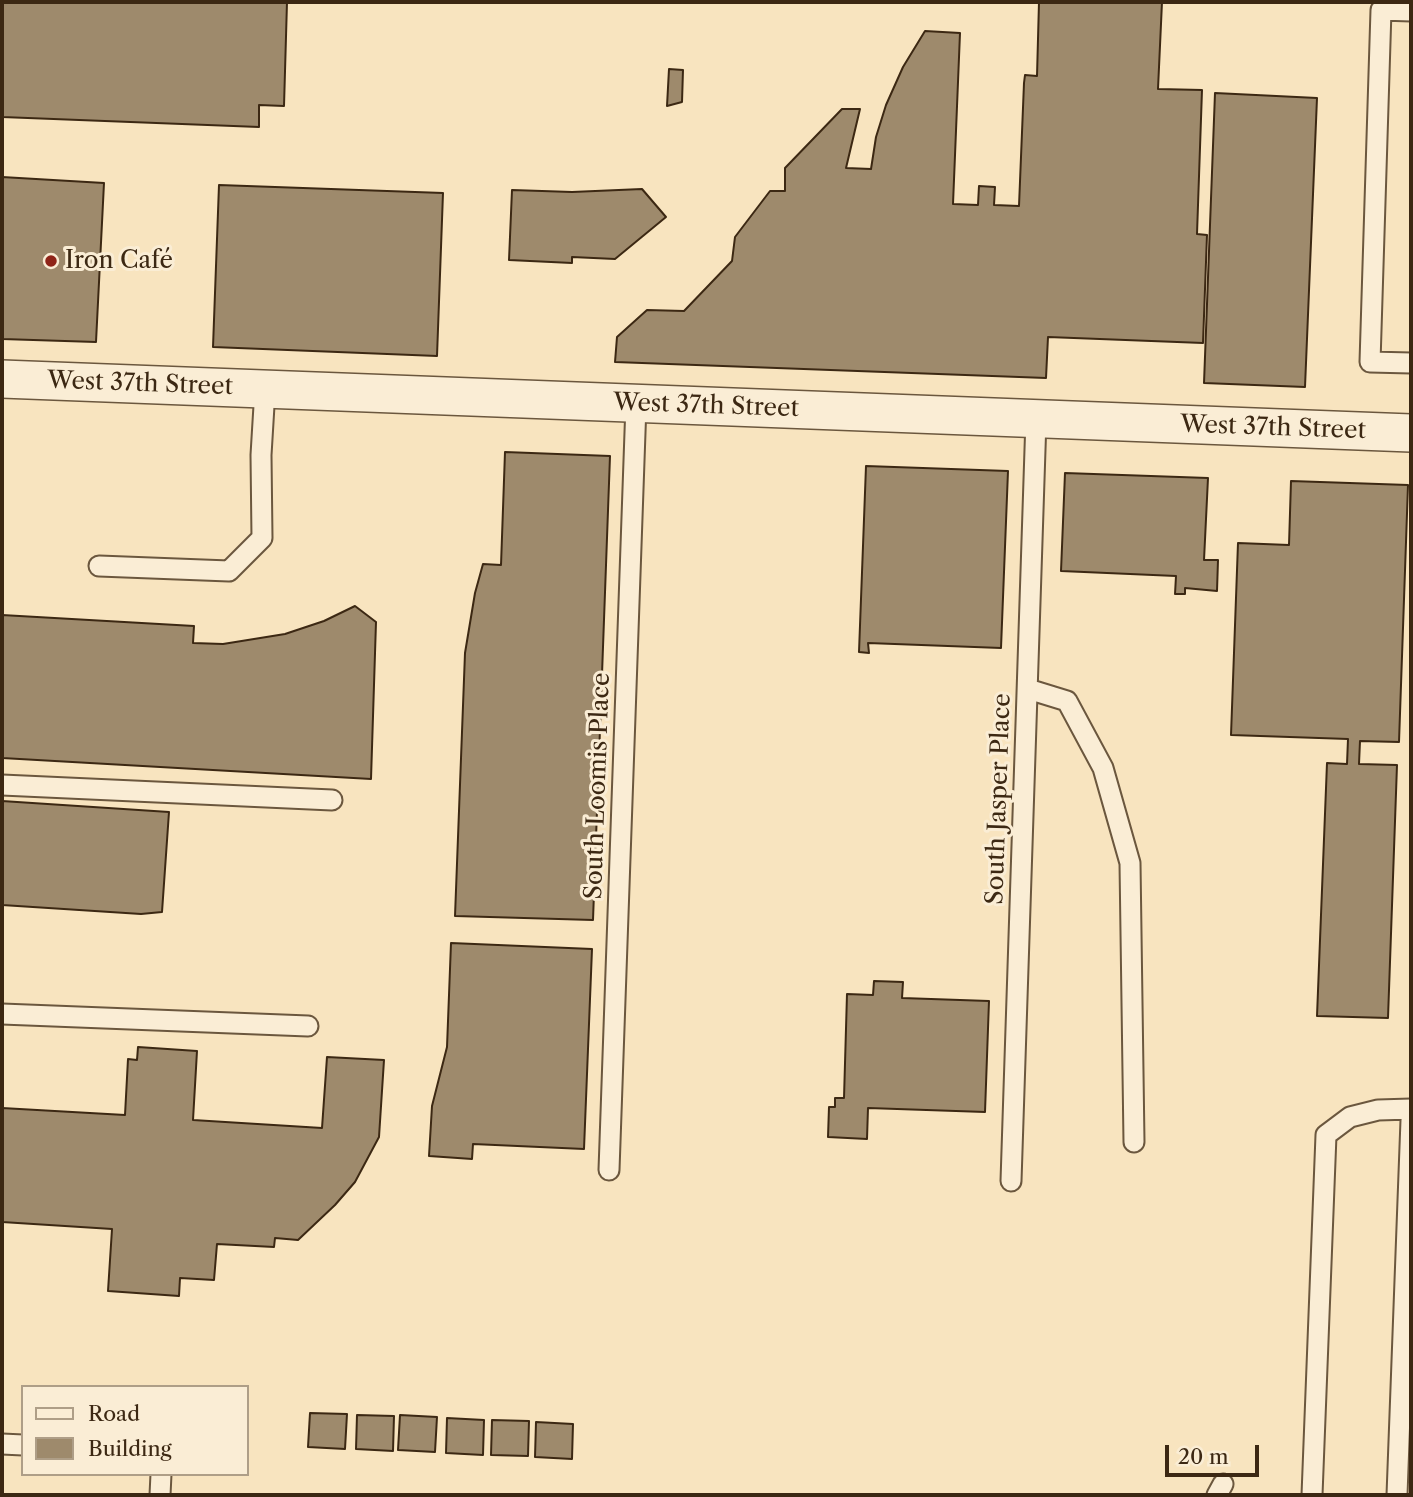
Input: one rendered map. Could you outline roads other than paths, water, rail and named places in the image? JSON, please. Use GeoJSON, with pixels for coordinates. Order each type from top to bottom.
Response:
{"type":"FeatureCollection","features":[{"type":"Feature","properties":{"kind":"street","name":"West 37th Street"},"geometry":{"type":"LineString","coordinates":[[2,379],[1411,433]]}},
{"type":"Feature","properties":{"kind":"lane"},"geometry":{"type":"LineString","coordinates":[[1411,10],[1381,10],[1370,362],[1411,363]]}},
{"type":"Feature","properties":{"kind":"lane"},"geometry":{"type":"LineString","coordinates":[[99,566],[229,571],[262,538],[261,455],[265,389]]}},
{"type":"Feature","properties":{"kind":"lane","name":"South Loomis Place"},"geometry":{"type":"LineString","coordinates":[[610,1170],[636,404]]}},
{"type":"Feature","properties":{"kind":"lane","name":"South Jasper Place"},"geometry":{"type":"LineString","coordinates":[[1012,1181],[1036,419]]}},
{"type":"Feature","properties":{"kind":"lane"},"geometry":{"type":"LineString","coordinates":[[1028,689],[1067,701],[1103,768],[1130,863],[1134,1142]]}},
{"type":"Feature","properties":{"kind":"lane"},"geometry":{"type":"LineString","coordinates":[[2,785],[331,800]]}},
{"type":"Feature","properties":{"kind":"lane"},"geometry":{"type":"LineString","coordinates":[[2,1014],[308,1026]]}},
{"type":"Feature","properties":{"kind":"lane"},"geometry":{"type":"LineString","coordinates":[[1312,1495],[1326,1135],[1350,1117],[1378,1110],[1411,1109]]}},
{"type":"Feature","properties":{"kind":"lane"},"geometry":{"type":"LineString","coordinates":[[1397,1495],[1411,1120]]}},
{"type":"Feature","properties":{"kind":"lane"},"geometry":{"type":"LineString","coordinates":[[2,1444],[21,1445]]}},
{"type":"Feature","properties":{"kind":"lane"},"geometry":{"type":"LineString","coordinates":[[160,1495],[161,1476]]}},
{"type":"Feature","properties":{"kind":"place","name":"Iron Café"},"geometry":{"type":"Point","coordinates":[51,261]}}]}
